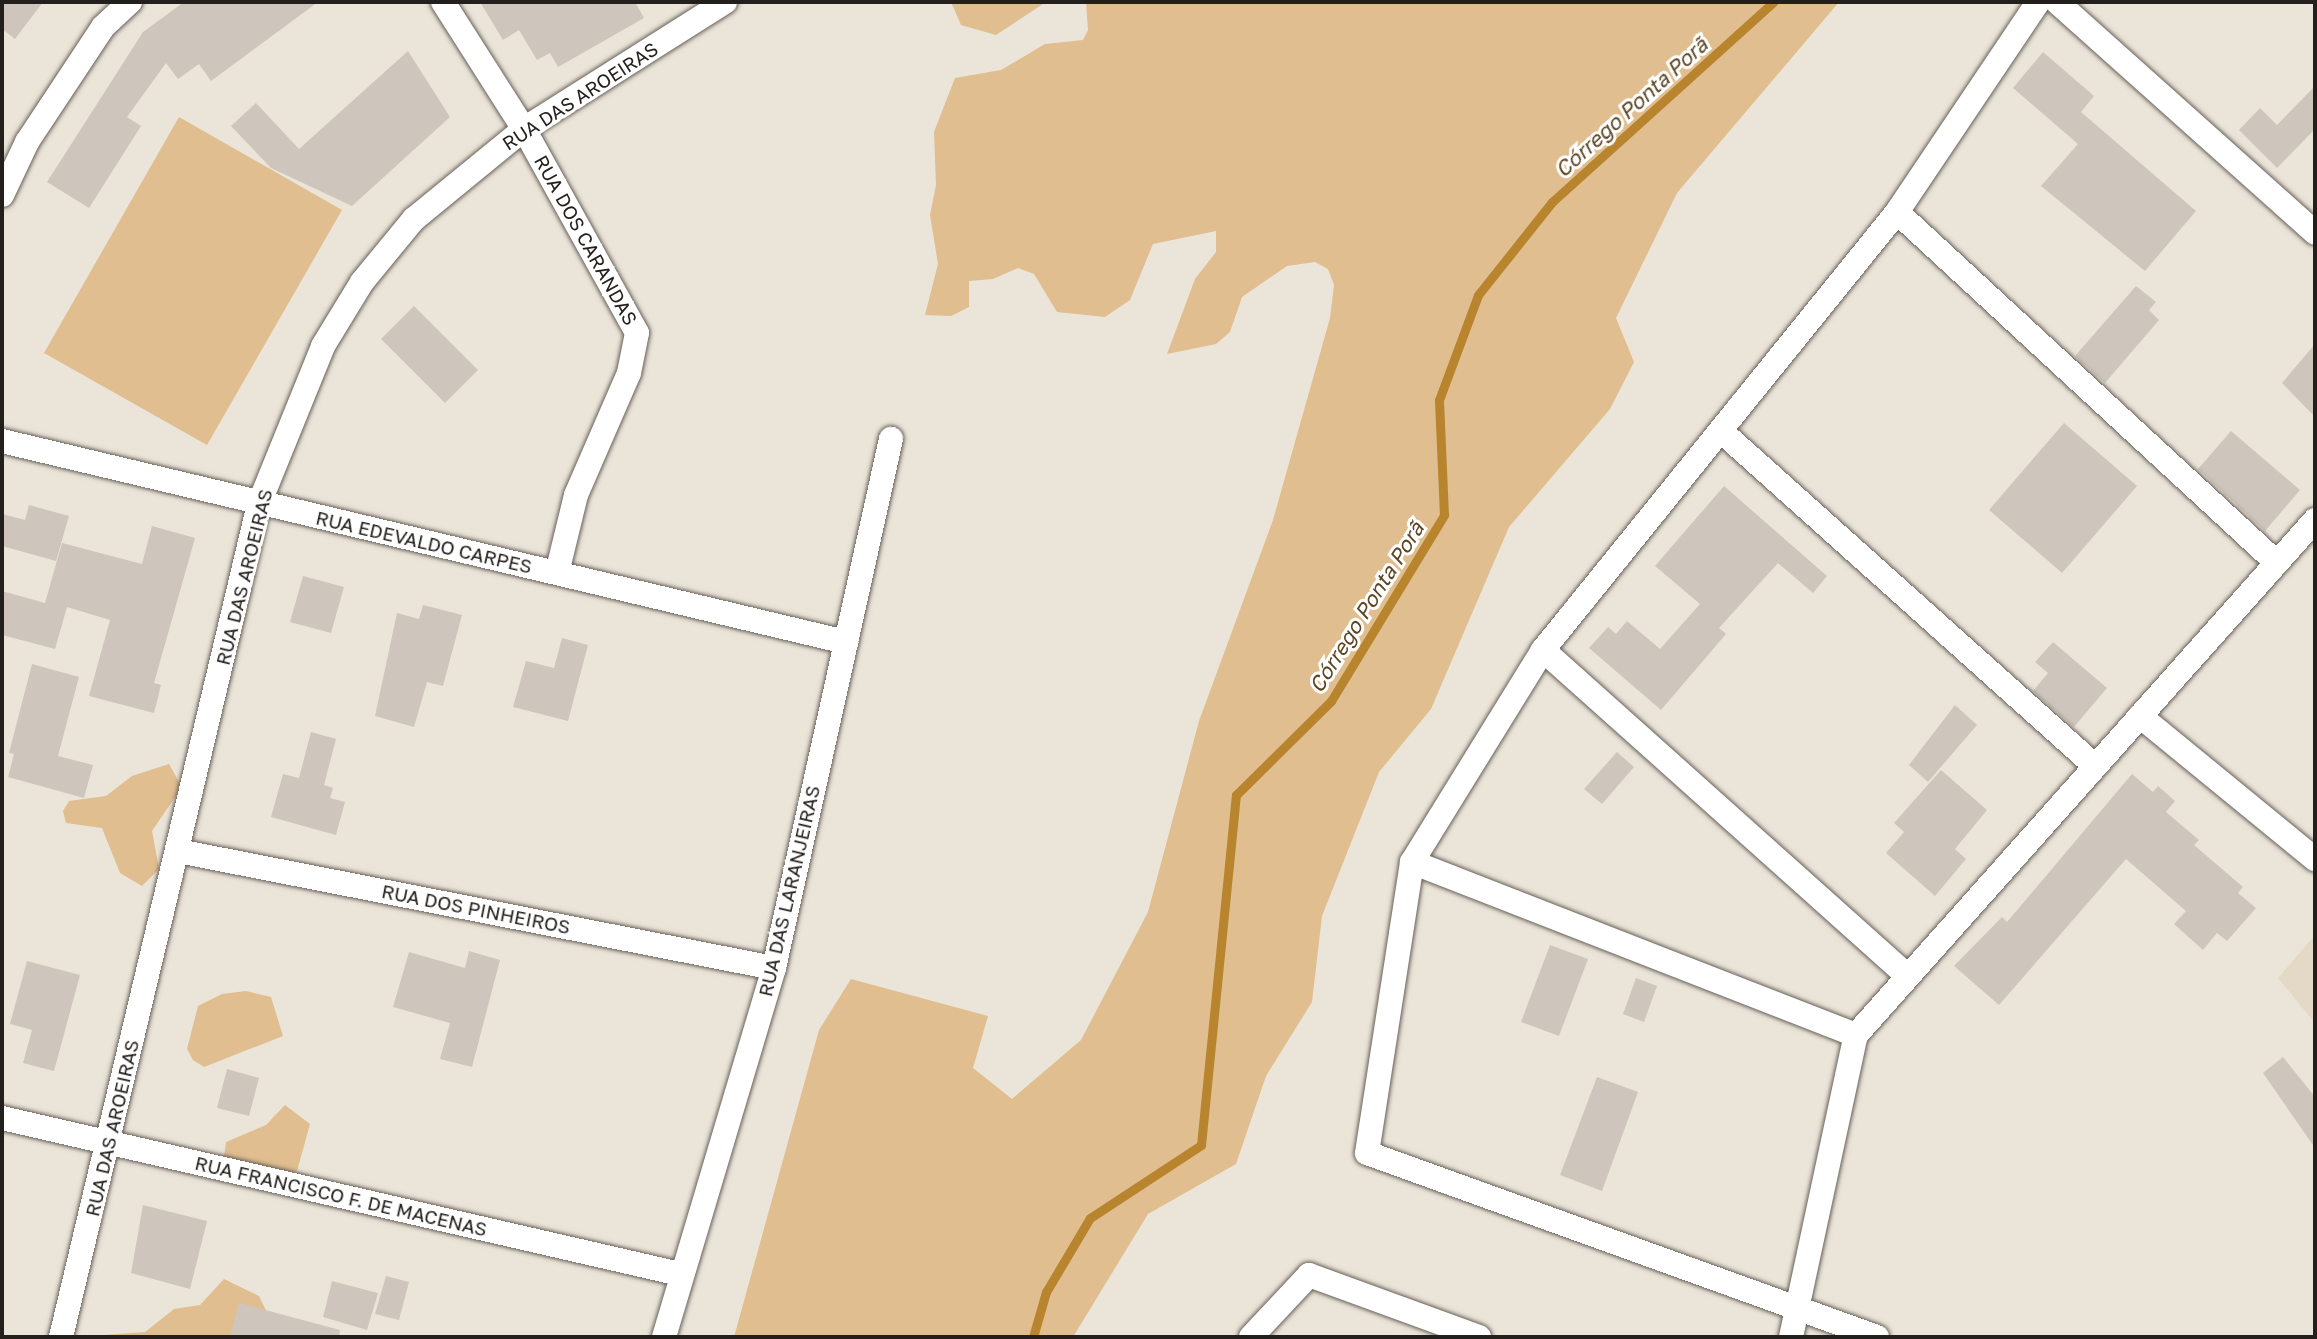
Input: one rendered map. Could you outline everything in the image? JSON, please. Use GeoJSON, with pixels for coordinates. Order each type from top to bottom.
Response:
{"type":"FeatureCollection","features":[{"type":"Feature","properties":{"kind":"street"},"geometry":{"type":"LineString","coordinates":[[2,194],[27,142],[103,27],[130,2]]}},
{"type":"Feature","properties":{"kind":"street","name":"RUA DOS CARANDAS"},"geometry":{"type":"LineString","coordinates":[[443,2],[524,129],[637,333],[629,373],[576,495],[557,573]]}},
{"type":"Feature","properties":{"kind":"street","name":"RUA DAS AROEIRAS"},"geometry":{"type":"LineString","coordinates":[[61,1337],[110,1142],[259,504],[323,346],[362,282],[414,219],[524,129],[725,2]]}},
{"type":"Feature","properties":{"kind":"street"},"geometry":{"type":"LineString","coordinates":[[1877,1337],[1367,1153],[1412,862],[1544,650],[1897,212],[2038,2]]}},
{"type":"Feature","properties":{"kind":"street"},"geometry":{"type":"LineString","coordinates":[[2057,2],[2315,233]]}},
{"type":"Feature","properties":{"kind":"street"},"geometry":{"type":"LineString","coordinates":[[1897,212],[2277,563]]}},
{"type":"Feature","properties":{"kind":"street"},"geometry":{"type":"LineString","coordinates":[[1721,431],[2095,766]]}},
{"type":"Feature","properties":{"kind":"street","name":"RUA DAS LARANJEIRAS"},"geometry":{"type":"LineString","coordinates":[[664,1337],[680,1274],[774,968],[891,439]]}},
{"type":"Feature","properties":{"kind":"street","name":"RUA EDEVALDO CARPES"},"geometry":{"type":"LineString","coordinates":[[2,441],[846,642]]}},
{"type":"Feature","properties":{"kind":"street"},"geometry":{"type":"LineString","coordinates":[[1791,1337],[1800,1308],[1856,1035],[2315,520]]}},
{"type":"Feature","properties":{"kind":"street"},"geometry":{"type":"LineString","coordinates":[[1544,650],[1908,976]]}},
{"type":"Feature","properties":{"kind":"street"},"geometry":{"type":"LineString","coordinates":[[2140,716],[2315,859]]}},
{"type":"Feature","properties":{"kind":"street","name":"RUA DOS PINHEIROS"},"geometry":{"type":"LineString","coordinates":[[178,851],[774,968]]}},
{"type":"Feature","properties":{"kind":"street"},"geometry":{"type":"LineString","coordinates":[[1412,862],[1856,1035]]}},
{"type":"Feature","properties":{"kind":"street","name":"RUA FRANCISCO F. DE MACENAS"},"geometry":{"type":"LineString","coordinates":[[2,1118],[680,1274]]}},
{"type":"Feature","properties":{"kind":"street"},"geometry":{"type":"LineString","coordinates":[[1251,1337],[1309,1275],[1479,1337]]}},
{"type":"Feature","properties":{"kind":"shaded area"},"geometry":{"type":"Polygon","coordinates":[[[951,2],[1046,2],[996,35],[961,25],[951,2]]]}},
{"type":"Feature","properties":{"kind":"shaded area"},"geometry":{"type":"Polygon","coordinates":[[[1086,2],[1839,2],[1677,193],[1616,318],[1634,362],[1610,409],[1509,527],[1431,709],[1379,772],[1322,916],[1312,1002],[1266,1076],[1236,1164],[1148,1214],[1073,1337],[734,1337],[819,1030],[851,979],[988,1016],[973,1068],[1012,1099],[1081,1040],[1148,912],[1199,721],[1273,520],[1330,318],[1334,285],[1328,269],[1315,262],[1287,266],[1242,297],[1230,332],[1216,344],[1167,354],[1195,279],[1216,252],[1216,231],[1153,244],[1130,300],[1105,317],[1057,312],[1034,274],[1018,268],[993,279],[969,281],[969,307],[951,316],[925,315],[938,264],[930,215],[936,185],[934,132],[955,78],[1001,70],[1045,44],[1083,40],[1088,30],[1086,2]]]}},
{"type":"Feature","properties":{"kind":"shaded area"},"geometry":{"type":"Polygon","coordinates":[[[179,117],[342,210],[207,445],[44,353],[179,117]]]}},
{"type":"Feature","properties":{"kind":"shaded area"},"geometry":{"type":"Polygon","coordinates":[[[169,764],[182,787],[152,831],[159,869],[142,886],[120,873],[102,828],[66,823],[63,811],[69,801],[106,796],[132,776],[169,764]]]}},
{"type":"Feature","properties":{"kind":"shaded area"},"geometry":{"type":"Polygon","coordinates":[[[2315,935],[2315,1023],[2278,978],[2315,935]]]}},
{"type":"Feature","properties":{"kind":"shaded area"},"geometry":{"type":"Polygon","coordinates":[[[246,991],[271,997],[283,1036],[204,1067],[193,1060],[187,1049],[198,1006],[222,994],[246,991]]]}},
{"type":"Feature","properties":{"kind":"shaded area"},"geometry":{"type":"Polygon","coordinates":[[[285,1105],[310,1124],[297,1171],[240,1182],[223,1164],[226,1142],[266,1125],[285,1105]]]}},
{"type":"Feature","properties":{"kind":"shaded area"},"geometry":{"type":"Polygon","coordinates":[[[224,1279],[259,1296],[271,1321],[265,1337],[76,1337],[145,1332],[174,1309],[200,1305],[224,1279]]]}},
{"type":"Feature","properties":{"kind":"building"},"geometry":{"type":"Polygon","coordinates":[[[2,2],[43,2],[15,39],[2,29],[2,2]]]}},
{"type":"Feature","properties":{"kind":"building"},"geometry":{"type":"Polygon","coordinates":[[[184,2],[318,2],[211,81],[199,64],[178,79],[166,63],[127,117],[141,126],[89,208],[47,182],[143,32],[184,2]]]}},
{"type":"Feature","properties":{"kind":"building"},"geometry":{"type":"Polygon","coordinates":[[[480,2],[635,2],[644,18],[558,67],[550,53],[537,60],[519,30],[503,40],[480,2]]]}},
{"type":"Feature","properties":{"kind":"building"},"geometry":{"type":"Polygon","coordinates":[[[408,51],[450,117],[352,206],[271,168],[231,126],[256,103],[299,149],[408,51]]]}},
{"type":"Feature","properties":{"kind":"building"},"geometry":{"type":"Polygon","coordinates":[[[2043,52],[2094,96],[2081,112],[2196,211],[2145,271],[2041,186],[2078,144],[2013,88],[2043,52]]]}},
{"type":"Feature","properties":{"kind":"building"},"geometry":{"type":"Polygon","coordinates":[[[2315,86],[2315,129],[2277,168],[2239,130],[2260,108],[2277,125],[2315,86]]]}},
{"type":"Feature","properties":{"kind":"building"},"geometry":{"type":"Polygon","coordinates":[[[2136,286],[2156,302],[2149,310],[2159,320],[2105,383],[2075,356],[2136,286]]]}},
{"type":"Feature","properties":{"kind":"building"},"geometry":{"type":"Polygon","coordinates":[[[414,306],[478,370],[445,403],[381,339],[414,306]]]}},
{"type":"Feature","properties":{"kind":"building"},"geometry":{"type":"Polygon","coordinates":[[[2315,344],[2315,417],[2282,383],[2315,344]]]}},
{"type":"Feature","properties":{"kind":"building"},"geometry":{"type":"Polygon","coordinates":[[[2064,423],[2137,486],[2062,573],[1989,510],[2064,423]]]}},
{"type":"Feature","properties":{"kind":"building"},"geometry":{"type":"Polygon","coordinates":[[[2231,431],[2300,490],[2265,531],[2198,469],[2231,431]]]}},
{"type":"Feature","properties":{"kind":"building"},"geometry":{"type":"Polygon","coordinates":[[[1724,486],[1827,576],[1813,593],[1778,563],[1719,628],[1726,634],[1661,710],[1589,648],[1608,627],[1616,634],[1627,621],[1660,649],[1700,604],[1655,566],[1724,486]]]}},
{"type":"Feature","properties":{"kind":"building"},"geometry":{"type":"Polygon","coordinates":[[[29,505],[69,516],[56,561],[2,546],[2,514],[25,520],[29,505]]]}},
{"type":"Feature","properties":{"kind":"building"},"geometry":{"type":"Polygon","coordinates":[[[152,526],[195,538],[154,683],[161,685],[154,713],[89,696],[110,620],[67,607],[55,649],[2,635],[2,591],[45,603],[62,543],[142,564],[152,526]]]}},
{"type":"Feature","properties":{"kind":"building"},"geometry":{"type":"Polygon","coordinates":[[[303,576],[344,587],[331,633],[290,622],[303,576]]]}},
{"type":"Feature","properties":{"kind":"building"},"geometry":{"type":"Polygon","coordinates":[[[423,605],[462,615],[443,686],[427,682],[414,727],[375,716],[397,613],[419,619],[423,605]]]}},
{"type":"Feature","properties":{"kind":"building"},"geometry":{"type":"Polygon","coordinates":[[[562,638],[588,645],[568,721],[513,707],[526,661],[554,668],[562,638]]]}},
{"type":"Feature","properties":{"kind":"building"},"geometry":{"type":"Polygon","coordinates":[[[2053,642],[2107,688],[2074,727],[2033,691],[2048,673],[2035,662],[2053,642]]]}},
{"type":"Feature","properties":{"kind":"building"},"geometry":{"type":"Polygon","coordinates":[[[32,664],[79,677],[58,756],[93,765],[84,798],[8,777],[14,754],[9,753],[32,664]]]}},
{"type":"Feature","properties":{"kind":"building"},"geometry":{"type":"Polygon","coordinates":[[[1955,705],[1977,725],[1928,782],[1909,765],[1955,705]]]}},
{"type":"Feature","properties":{"kind":"building"},"geometry":{"type":"Polygon","coordinates":[[[311,732],[336,739],[324,785],[333,788],[330,798],[345,802],[336,835],[271,817],[283,774],[299,778],[311,732]]]}},
{"type":"Feature","properties":{"kind":"building"},"geometry":{"type":"Polygon","coordinates":[[[1617,752],[1634,767],[1602,804],[1584,789],[1617,752]]]}},
{"type":"Feature","properties":{"kind":"building"},"geometry":{"type":"Polygon","coordinates":[[[1941,770],[1987,810],[1955,849],[1966,859],[1935,896],[1886,853],[1904,832],[1894,823],[1941,770]]]}},
{"type":"Feature","properties":{"kind":"building"},"geometry":{"type":"Polygon","coordinates":[[[2132,774],[2153,792],[2158,786],[2175,801],[2166,812],[2199,840],[2194,845],[2243,887],[2238,893],[2256,908],[2227,941],[2217,933],[2203,950],[2174,924],[2186,911],[2126,859],[1999,1005],[1954,966],[2002,917],[2007,922],[2132,774]]]}},
{"type":"Feature","properties":{"kind":"building"},"geometry":{"type":"Polygon","coordinates":[[[1550,945],[1588,959],[1559,1036],[1521,1022],[1550,945]]]}},
{"type":"Feature","properties":{"kind":"building"},"geometry":{"type":"Polygon","coordinates":[[[469,951],[500,960],[472,1067],[440,1059],[450,1023],[393,1007],[409,952],[465,968],[469,951]]]}},
{"type":"Feature","properties":{"kind":"building"},"geometry":{"type":"Polygon","coordinates":[[[27,961],[80,975],[54,1071],[23,1063],[32,1030],[10,1024],[27,961]]]}},
{"type":"Feature","properties":{"kind":"building"},"geometry":{"type":"Polygon","coordinates":[[[1636,978],[1657,986],[1644,1022],[1623,1014],[1636,978]]]}},
{"type":"Feature","properties":{"kind":"building"},"geometry":{"type":"Polygon","coordinates":[[[2283,1057],[2315,1097],[2315,1148],[2263,1073],[2283,1057]]]}},
{"type":"Feature","properties":{"kind":"building"},"geometry":{"type":"Polygon","coordinates":[[[227,1069],[259,1078],[249,1116],[217,1108],[227,1069]]]}},
{"type":"Feature","properties":{"kind":"building"},"geometry":{"type":"Polygon","coordinates":[[[1597,1077],[1638,1092],[1602,1191],[1560,1175],[1597,1077]]]}},
{"type":"Feature","properties":{"kind":"building"},"geometry":{"type":"Polygon","coordinates":[[[143,1205],[207,1221],[190,1289],[131,1273],[143,1205]]]}},
{"type":"Feature","properties":{"kind":"building"},"geometry":{"type":"Polygon","coordinates":[[[386,1276],[409,1282],[399,1320],[375,1314],[386,1276]]]}},
{"type":"Feature","properties":{"kind":"building"},"geometry":{"type":"Polygon","coordinates":[[[332,1281],[378,1293],[367,1330],[323,1317],[332,1281]]]}},
{"type":"Feature","properties":{"kind":"building"},"geometry":{"type":"Polygon","coordinates":[[[239,1303],[340,1330],[339,1337],[230,1337],[239,1303]]]}},
{"type":"Feature","properties":{"kind":"waterway","name":"Córrego Ponta Porã"},"geometry":{"type":"LineString","coordinates":[[1033,1337],[1046,1292],[1090,1218],[1201,1145],[1236,795],[1331,701],[1444,515],[1439,400],[1478,295],[1552,202],[1773,2]]}}]}
